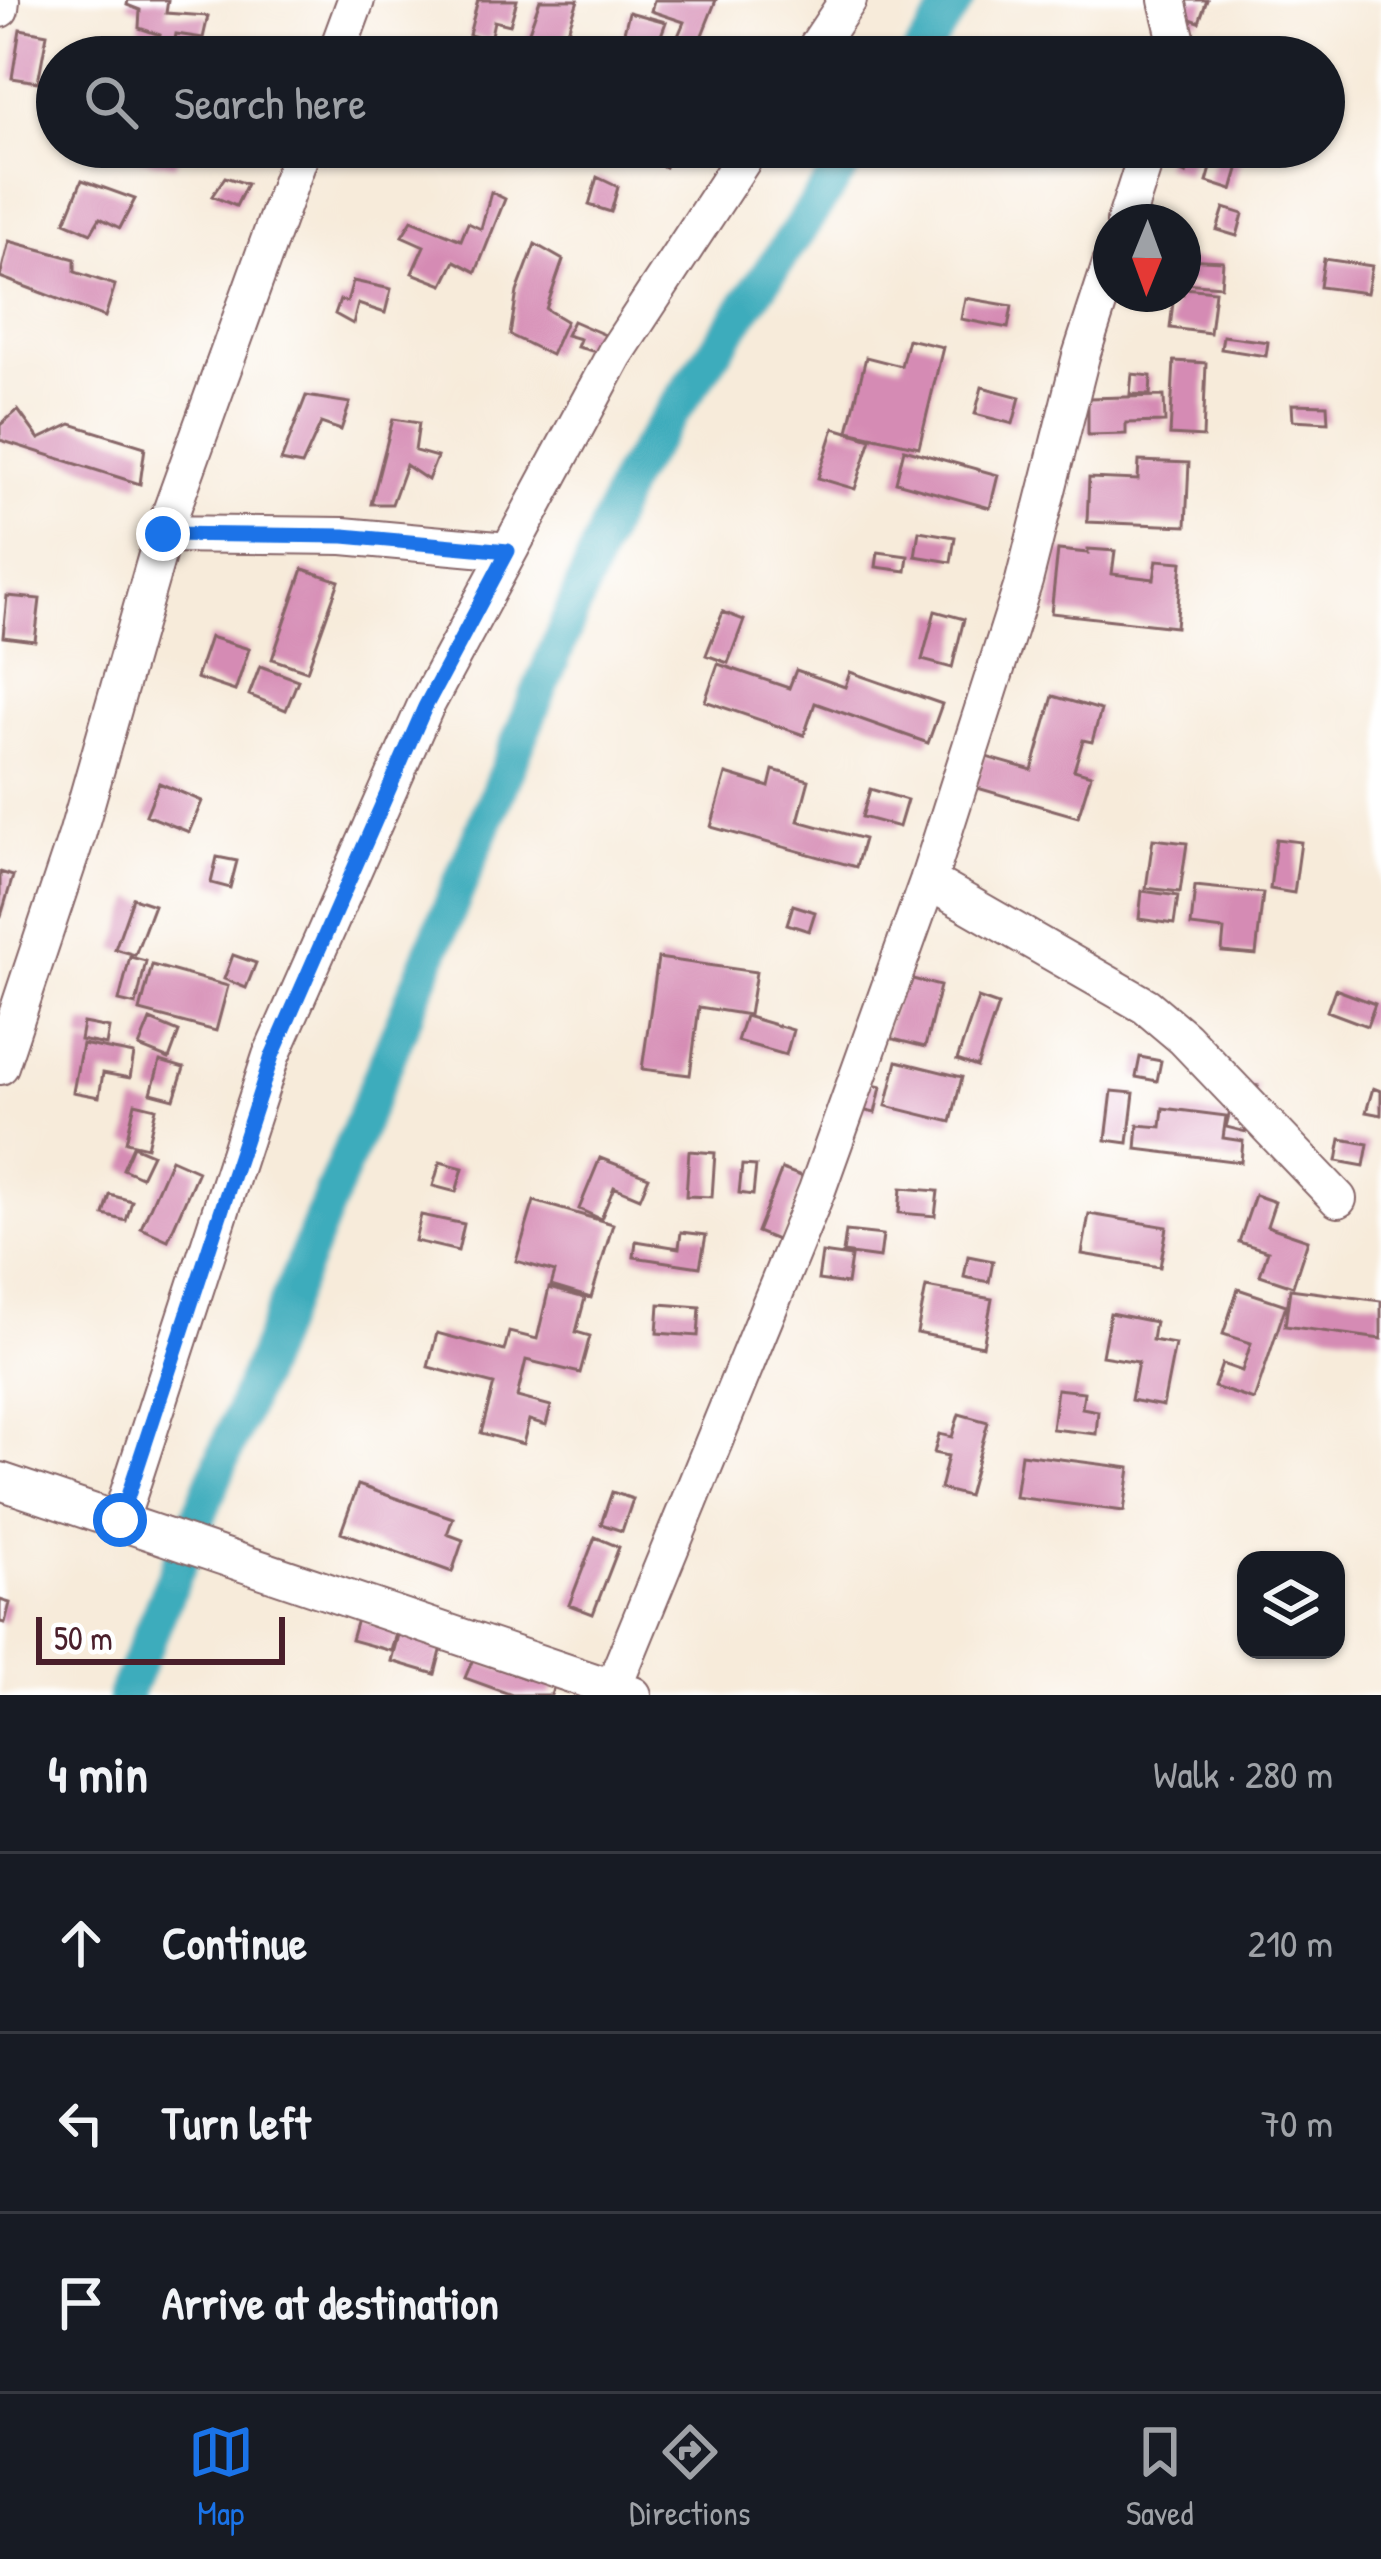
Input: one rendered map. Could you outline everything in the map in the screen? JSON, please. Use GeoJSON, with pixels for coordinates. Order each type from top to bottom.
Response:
{"type":"FeatureCollection","features":[{"type":"Feature","properties":{"kind":"street"},"geometry":{"type":"LineString","coordinates":[[0,9],[2,0]]}},
{"type":"Feature","properties":{"kind":"street"},"geometry":{"type":"LineString","coordinates":[[343,36],[356,0]]}},
{"type":"Feature","properties":{"kind":"street"},"geometry":{"type":"LineString","coordinates":[[824,36],[848,0]]}},
{"type":"Feature","properties":{"kind":"street"},"geometry":{"type":"LineString","coordinates":[[1167,0],[1176,36]]}},
{"type":"Feature","properties":{"kind":"street"},"geometry":{"type":"LineString","coordinates":[[0,1066],[77,835],[163,534],[295,168]]}},
{"type":"Feature","properties":{"kind":"street"},"geometry":{"type":"LineString","coordinates":[[120,1520],[272,1056],[425,707],[615,354],[737,168]]}},
{"type":"Feature","properties":{"kind":"street"},"geometry":{"type":"LineString","coordinates":[[1131,204],[1142,168]]}},
{"type":"Feature","properties":{"kind":"street"},"geometry":{"type":"LineString","coordinates":[[0,1481],[619,1693],[818,1190],[928,881],[1024,581],[1095,312]]}},
{"type":"Feature","properties":{"kind":"street"},"geometry":{"type":"LineString","coordinates":[[163,534],[344,536],[508,551]]}},
{"type":"Feature","properties":{"kind":"street"},"geometry":{"type":"LineString","coordinates":[[928,881],[1146,1006],[1184,1038],[1338,1199]]}},
{"type":"Feature","properties":{"kind":"building"},"geometry":{"type":"Polygon","coordinates":[[[128,0],[168,0],[166,13],[208,16],[203,36],[160,36],[139,28],[140,10],[127,5],[128,0]]]}},
{"type":"Feature","properties":{"kind":"building"},"geometry":{"type":"Polygon","coordinates":[[[478,0],[517,0],[510,25],[494,21],[491,36],[469,35],[478,0]]]}},
{"type":"Feature","properties":{"kind":"building"},"geometry":{"type":"Polygon","coordinates":[[[540,0],[578,0],[566,36],[527,36],[540,0]]]}},
{"type":"Feature","properties":{"kind":"building"},"geometry":{"type":"Polygon","coordinates":[[[654,0],[716,0],[702,36],[678,36],[684,22],[651,11],[654,0]]]}},
{"type":"Feature","properties":{"kind":"building"},"geometry":{"type":"Polygon","coordinates":[[[1184,0],[1207,0],[1199,22],[1179,15],[1184,0]]]}},
{"type":"Feature","properties":{"kind":"building"},"geometry":{"type":"Polygon","coordinates":[[[629,12],[666,22],[661,36],[623,36],[629,12]]]}},
{"type":"Feature","properties":{"kind":"building"},"geometry":{"type":"Polygon","coordinates":[[[20,29],[47,34],[36,36],[36,82],[12,78],[20,29]]]}},
{"type":"Feature","properties":{"kind":"building"},"geometry":{"type":"Polygon","coordinates":[[[1211,168],[1238,168],[1232,190],[1207,182],[1211,168]]]}},
{"type":"Feature","properties":{"kind":"building"},"geometry":{"type":"Polygon","coordinates":[[[225,177],[247,184],[236,206],[212,196],[225,177]]]}},
{"type":"Feature","properties":{"kind":"building"},"geometry":{"type":"Polygon","coordinates":[[[597,177],[618,187],[611,212],[589,205],[597,177]]]}},
{"type":"Feature","properties":{"kind":"building"},"geometry":{"type":"Polygon","coordinates":[[[82,180],[135,199],[120,228],[100,218],[91,233],[65,222],[82,180]]]}},
{"type":"Feature","properties":{"kind":"building"},"geometry":{"type":"Polygon","coordinates":[[[491,192],[505,199],[476,272],[455,261],[443,285],[412,273],[424,246],[402,236],[412,220],[461,240],[468,223],[481,229],[491,192]]]}},
{"type":"Feature","properties":{"kind":"building"},"geometry":{"type":"Polygon","coordinates":[[[1224,208],[1243,214],[1237,236],[1217,230],[1224,208]]]}},
{"type":"Feature","properties":{"kind":"building"},"geometry":{"type":"Polygon","coordinates":[[[9,241],[75,259],[75,272],[115,285],[105,317],[0,277],[9,241]]]}},
{"type":"Feature","properties":{"kind":"building"},"geometry":{"type":"Polygon","coordinates":[[[535,244],[563,260],[546,309],[566,321],[551,355],[510,335],[517,292],[535,244]]]}},
{"type":"Feature","properties":{"kind":"building"},"geometry":{"type":"Polygon","coordinates":[[[1324,259],[1372,266],[1367,293],[1320,287],[1324,259]]]}},
{"type":"Feature","properties":{"kind":"building"},"geometry":{"type":"Polygon","coordinates":[[[1201,260],[1223,261],[1221,286],[1201,284],[1201,260]]]}},
{"type":"Feature","properties":{"kind":"building"},"geometry":{"type":"Polygon","coordinates":[[[353,281],[391,289],[385,313],[358,304],[353,324],[335,314],[340,300],[347,302],[353,281]]]}},
{"type":"Feature","properties":{"kind":"building"},"geometry":{"type":"Polygon","coordinates":[[[1201,290],[1215,291],[1210,333],[1170,328],[1172,312],[1201,312],[1201,290]]]}},
{"type":"Feature","properties":{"kind":"building"},"geometry":{"type":"Polygon","coordinates":[[[965,298],[1012,306],[1008,328],[961,319],[965,298]]]}},
{"type":"Feature","properties":{"kind":"building"},"geometry":{"type":"Polygon","coordinates":[[[573,321],[605,335],[596,352],[577,347],[580,339],[566,335],[573,321]]]}},
{"type":"Feature","properties":{"kind":"building"},"geometry":{"type":"Polygon","coordinates":[[[1223,336],[1268,342],[1266,356],[1221,349],[1223,336]]]}},
{"type":"Feature","properties":{"kind":"building"},"geometry":{"type":"Polygon","coordinates":[[[908,339],[943,347],[919,447],[848,431],[866,357],[901,366],[908,339]]]}},
{"type":"Feature","properties":{"kind":"building"},"geometry":{"type":"Polygon","coordinates":[[[1174,361],[1206,363],[1203,437],[1170,435],[1174,361]]]}},
{"type":"Feature","properties":{"kind":"building"},"geometry":{"type":"Polygon","coordinates":[[[1132,374],[1151,376],[1150,395],[1130,394],[1132,374]]]}},
{"type":"Feature","properties":{"kind":"building"},"geometry":{"type":"Polygon","coordinates":[[[982,387],[1020,397],[1013,424],[975,414],[982,387]]]}},
{"type":"Feature","properties":{"kind":"building"},"geometry":{"type":"Polygon","coordinates":[[[306,396],[350,403],[341,430],[321,423],[302,465],[281,461],[306,396]]]}},
{"type":"Feature","properties":{"kind":"building"},"geometry":{"type":"Polygon","coordinates":[[[1164,396],[1165,422],[1126,423],[1126,434],[1088,435],[1088,398],[1164,396]]]}},
{"type":"Feature","properties":{"kind":"building"},"geometry":{"type":"Polygon","coordinates":[[[1292,404],[1327,405],[1328,422],[1293,420],[1292,404]]]}},
{"type":"Feature","properties":{"kind":"building"},"geometry":{"type":"Polygon","coordinates":[[[18,410],[39,439],[71,424],[145,447],[140,484],[0,440],[0,425],[18,410]]]}},
{"type":"Feature","properties":{"kind":"building"},"geometry":{"type":"Polygon","coordinates":[[[393,419],[419,423],[415,451],[437,457],[428,480],[406,465],[392,504],[371,504],[393,419]]]}},
{"type":"Feature","properties":{"kind":"building"},"geometry":{"type":"Polygon","coordinates":[[[834,428],[871,439],[855,489],[818,478],[834,428]]]}},
{"type":"Feature","properties":{"kind":"building"},"geometry":{"type":"Polygon","coordinates":[[[904,449],[998,475],[990,508],[896,482],[904,449]]]}},
{"type":"Feature","properties":{"kind":"building"},"geometry":{"type":"Polygon","coordinates":[[[1139,461],[1189,463],[1186,526],[1087,522],[1089,478],[1138,480],[1139,461]]]}},
{"type":"Feature","properties":{"kind":"building"},"geometry":{"type":"Polygon","coordinates":[[[919,531],[955,537],[951,562],[915,556],[919,531]]]}},
{"type":"Feature","properties":{"kind":"building"},"geometry":{"type":"Polygon","coordinates":[[[1088,549],[1115,551],[1112,574],[1154,579],[1157,560],[1182,562],[1176,627],[1051,613],[1058,550],[1088,553],[1088,549]]]}},
{"type":"Feature","properties":{"kind":"building"},"geometry":{"type":"Polygon","coordinates":[[[878,552],[908,556],[906,571],[876,567],[878,552]]]}},
{"type":"Feature","properties":{"kind":"building"},"geometry":{"type":"Polygon","coordinates":[[[303,569],[339,581],[307,671],[272,659],[303,569]]]}},
{"type":"Feature","properties":{"kind":"building"},"geometry":{"type":"Polygon","coordinates":[[[7,596],[40,599],[35,641],[3,637],[7,596]]]}},
{"type":"Feature","properties":{"kind":"building"},"geometry":{"type":"Polygon","coordinates":[[[935,611],[964,619],[952,668],[922,660],[935,611]]]}},
{"type":"Feature","properties":{"kind":"building"},"geometry":{"type":"Polygon","coordinates":[[[723,612],[744,620],[728,663],[706,655],[723,612]]]}},
{"type":"Feature","properties":{"kind":"building"},"geometry":{"type":"Polygon","coordinates":[[[210,637],[249,649],[235,691],[196,678],[210,637]]]}},
{"type":"Feature","properties":{"kind":"building"},"geometry":{"type":"Polygon","coordinates":[[[718,664],[789,688],[796,670],[845,687],[850,672],[942,704],[928,743],[815,703],[804,735],[705,701],[718,664]]]}},
{"type":"Feature","properties":{"kind":"building"},"geometry":{"type":"Polygon","coordinates":[[[260,666],[298,680],[286,710],[249,695],[260,666]]]}},
{"type":"Feature","properties":{"kind":"building"},"geometry":{"type":"Polygon","coordinates":[[[1053,696],[1101,710],[1092,742],[1083,740],[1074,770],[1091,775],[1078,817],[974,787],[983,756],[1032,770],[1053,696]]]}},
{"type":"Feature","properties":{"kind":"building"},"geometry":{"type":"Polygon","coordinates":[[[773,770],[809,780],[798,821],[864,839],[856,867],[711,827],[726,774],[769,787],[773,770]]]}},
{"type":"Feature","properties":{"kind":"building"},"geometry":{"type":"Polygon","coordinates":[[[159,783],[202,801],[189,832],[146,815],[159,783]]]}},
{"type":"Feature","properties":{"kind":"building"},"geometry":{"type":"Polygon","coordinates":[[[870,789],[907,800],[899,827],[862,817],[870,789]]]}},
{"type":"Feature","properties":{"kind":"building"},"geometry":{"type":"Polygon","coordinates":[[[1153,839],[1187,843],[1180,892],[1146,888],[1153,839]]]}},
{"type":"Feature","properties":{"kind":"building"},"geometry":{"type":"Polygon","coordinates":[[[1276,839],[1301,842],[1294,893],[1270,889],[1276,839]]]}},
{"type":"Feature","properties":{"kind":"building"},"geometry":{"type":"Polygon","coordinates":[[[217,857],[237,861],[230,888],[211,883],[217,857]]]}},
{"type":"Feature","properties":{"kind":"building"},"geometry":{"type":"Polygon","coordinates":[[[0,872],[13,876],[1,916],[0,916],[0,872]]]}},
{"type":"Feature","properties":{"kind":"building"},"geometry":{"type":"Polygon","coordinates":[[[1195,886],[1263,893],[1256,955],[1222,952],[1224,930],[1191,926],[1195,886]]]}},
{"type":"Feature","properties":{"kind":"building"},"geometry":{"type":"Polygon","coordinates":[[[1142,891],[1178,896],[1174,924],[1139,919],[1142,891]]]}},
{"type":"Feature","properties":{"kind":"building"},"geometry":{"type":"Polygon","coordinates":[[[133,898],[154,905],[135,955],[115,949],[133,898]]]}},
{"type":"Feature","properties":{"kind":"building"},"geometry":{"type":"Polygon","coordinates":[[[793,905],[815,912],[809,931],[787,924],[793,905]]]}},
{"type":"Feature","properties":{"kind":"building"},"geometry":{"type":"Polygon","coordinates":[[[233,955],[256,963],[246,988],[224,979],[233,955]]]}},
{"type":"Feature","properties":{"kind":"building"},"geometry":{"type":"Polygon","coordinates":[[[130,957],[146,961],[136,1005],[119,1001],[130,957]]]}},
{"type":"Feature","properties":{"kind":"building"},"geometry":{"type":"Polygon","coordinates":[[[658,958],[756,972],[749,1015],[699,1007],[690,1075],[642,1069],[658,958]]]}},
{"type":"Feature","properties":{"kind":"building"},"geometry":{"type":"Polygon","coordinates":[[[152,965],[228,986],[216,1031],[140,1011],[152,965]]]}},
{"type":"Feature","properties":{"kind":"building"},"geometry":{"type":"Polygon","coordinates":[[[901,976],[940,986],[925,1047],[885,1037],[901,976]]]}},
{"type":"Feature","properties":{"kind":"building"},"geometry":{"type":"Polygon","coordinates":[[[1335,989],[1375,1004],[1367,1026],[1327,1011],[1335,989]]]}},
{"type":"Feature","properties":{"kind":"building"},"geometry":{"type":"Polygon","coordinates":[[[978,998],[998,1005],[977,1067],[957,1060],[978,998]]]}},
{"type":"Feature","properties":{"kind":"building"},"geometry":{"type":"Polygon","coordinates":[[[745,1016],[793,1030],[786,1055],[737,1041],[745,1016]]]}},
{"type":"Feature","properties":{"kind":"building"},"geometry":{"type":"Polygon","coordinates":[[[150,1020],[179,1032],[169,1059],[139,1047],[150,1020]]]}},
{"type":"Feature","properties":{"kind":"building"},"geometry":{"type":"Polygon","coordinates":[[[83,1023],[109,1028],[106,1045],[80,1040],[83,1023]]]}},
{"type":"Feature","properties":{"kind":"building"},"geometry":{"type":"Polygon","coordinates":[[[82,1044],[134,1054],[130,1078],[103,1073],[99,1097],[73,1092],[82,1044]]]}},
{"type":"Feature","properties":{"kind":"building"},"geometry":{"type":"Polygon","coordinates":[[[1140,1057],[1161,1061],[1157,1081],[1136,1077],[1140,1057]]]}},
{"type":"Feature","properties":{"kind":"building"},"geometry":{"type":"Polygon","coordinates":[[[160,1061],[184,1068],[174,1099],[151,1093],[160,1061]]]}},
{"type":"Feature","properties":{"kind":"building"},"geometry":{"type":"Polygon","coordinates":[[[897,1061],[962,1077],[951,1122],[886,1106],[897,1061]]]}},
{"type":"Feature","properties":{"kind":"building"},"geometry":{"type":"Polygon","coordinates":[[[1237,1082],[1258,1086],[1246,1132],[1226,1127],[1237,1082]]]}},
{"type":"Feature","properties":{"kind":"building"},"geometry":{"type":"Polygon","coordinates":[[[863,1083],[881,1087],[875,1113],[857,1109],[863,1083]]]}},
{"type":"Feature","properties":{"kind":"building"},"geometry":{"type":"Polygon","coordinates":[[[1373,1088],[1381,1091],[1381,1115],[1366,1112],[1373,1088]]]}},
{"type":"Feature","properties":{"kind":"building"},"geometry":{"type":"Polygon","coordinates":[[[1112,1091],[1134,1093],[1128,1143],[1106,1140],[1112,1091]]]}},
{"type":"Feature","properties":{"kind":"building"},"geometry":{"type":"Polygon","coordinates":[[[135,1103],[156,1108],[147,1147],[126,1142],[135,1103]]]}},
{"type":"Feature","properties":{"kind":"building"},"geometry":{"type":"Polygon","coordinates":[[[1163,1108],[1226,1116],[1223,1138],[1243,1141],[1241,1162],[1136,1149],[1138,1125],[1161,1127],[1163,1108]]]}},
{"type":"Feature","properties":{"kind":"building"},"geometry":{"type":"Polygon","coordinates":[[[1341,1139],[1368,1144],[1364,1166],[1337,1161],[1341,1139]]]}},
{"type":"Feature","properties":{"kind":"building"},"geometry":{"type":"Polygon","coordinates":[[[133,1146],[152,1154],[141,1177],[123,1169],[133,1146]]]}},
{"type":"Feature","properties":{"kind":"building"},"geometry":{"type":"Polygon","coordinates":[[[689,1151],[715,1153],[712,1197],[686,1196],[689,1151]]]}},
{"type":"Feature","properties":{"kind":"building"},"geometry":{"type":"Polygon","coordinates":[[[600,1158],[649,1177],[640,1198],[614,1187],[601,1219],[579,1209],[600,1158]]]}},
{"type":"Feature","properties":{"kind":"building"},"geometry":{"type":"Polygon","coordinates":[[[171,1159],[198,1171],[168,1240],[141,1228],[171,1159]]]}},
{"type":"Feature","properties":{"kind":"building"},"geometry":{"type":"Polygon","coordinates":[[[440,1162],[463,1168],[456,1192],[433,1186],[440,1162]]]}},
{"type":"Feature","properties":{"kind":"building"},"geometry":{"type":"Polygon","coordinates":[[[742,1165],[756,1166],[753,1195],[739,1193],[742,1165]]]}},
{"type":"Feature","properties":{"kind":"building"},"geometry":{"type":"Polygon","coordinates":[[[782,1169],[804,1177],[779,1241],[757,1232],[782,1169]]]}},
{"type":"Feature","properties":{"kind":"building"},"geometry":{"type":"Polygon","coordinates":[[[901,1188],[938,1191],[935,1216],[899,1213],[901,1188]]]}},
{"type":"Feature","properties":{"kind":"building"},"geometry":{"type":"Polygon","coordinates":[[[110,1195],[132,1201],[126,1221],[104,1215],[110,1195]]]}},
{"type":"Feature","properties":{"kind":"building"},"geometry":{"type":"Polygon","coordinates":[[[1255,1195],[1275,1202],[1267,1226],[1308,1240],[1293,1286],[1260,1275],[1268,1251],[1239,1242],[1255,1195]]]}},
{"type":"Feature","properties":{"kind":"building"},"geometry":{"type":"Polygon","coordinates":[[[534,1201],[613,1224],[591,1298],[551,1286],[555,1272],[516,1261],[534,1201]]]}},
{"type":"Feature","properties":{"kind":"building"},"geometry":{"type":"Polygon","coordinates":[[[1089,1214],[1167,1227],[1160,1267],[1082,1254],[1089,1214]]]}},
{"type":"Feature","properties":{"kind":"building"},"geometry":{"type":"Polygon","coordinates":[[[421,1215],[464,1224],[458,1251],[415,1241],[421,1215]]]}},
{"type":"Feature","properties":{"kind":"building"},"geometry":{"type":"Polygon","coordinates":[[[846,1231],[883,1235],[880,1258],[843,1253],[846,1231]]]}},
{"type":"Feature","properties":{"kind":"building"},"geometry":{"type":"Polygon","coordinates":[[[681,1232],[706,1235],[700,1267],[634,1257],[636,1241],[679,1248],[681,1232]]]}},
{"type":"Feature","properties":{"kind":"building"},"geometry":{"type":"Polygon","coordinates":[[[822,1253],[851,1257],[847,1284],[818,1280],[822,1253]]]}},
{"type":"Feature","properties":{"kind":"building"},"geometry":{"type":"Polygon","coordinates":[[[968,1256],[993,1261],[989,1282],[964,1277],[968,1256]]]}},
{"type":"Feature","properties":{"kind":"building"},"geometry":{"type":"Polygon","coordinates":[[[926,1287],[992,1299],[983,1346],[917,1333],[926,1287]]]}},
{"type":"Feature","properties":{"kind":"building"},"geometry":{"type":"Polygon","coordinates":[[[549,1288],[585,1298],[576,1332],[590,1336],[580,1373],[526,1360],[517,1397],[551,1406],[546,1425],[529,1420],[523,1444],[481,1433],[494,1384],[428,1367],[437,1333],[504,1351],[509,1332],[537,1339],[549,1288]]]}},
{"type":"Feature","properties":{"kind":"building"},"geometry":{"type":"Polygon","coordinates":[[[1238,1289],[1286,1305],[1254,1400],[1214,1387],[1222,1364],[1242,1371],[1251,1343],[1223,1334],[1238,1289]]]}},
{"type":"Feature","properties":{"kind":"building"},"geometry":{"type":"Polygon","coordinates":[[[1290,1289],[1381,1301],[1381,1339],[1285,1326],[1290,1289]]]}},
{"type":"Feature","properties":{"kind":"building"},"geometry":{"type":"Polygon","coordinates":[[[659,1304],[700,1307],[698,1336],[657,1333],[659,1304]]]}},
{"type":"Feature","properties":{"kind":"building"},"geometry":{"type":"Polygon","coordinates":[[[1110,1313],[1155,1322],[1152,1340],[1175,1344],[1163,1406],[1131,1400],[1138,1362],[1102,1356],[1110,1313]]]}},
{"type":"Feature","properties":{"kind":"building"},"geometry":{"type":"Polygon","coordinates":[[[1057,1389],[1084,1392],[1082,1408],[1098,1411],[1096,1434],[1052,1429],[1057,1389]]]}},
{"type":"Feature","properties":{"kind":"building"},"geometry":{"type":"Polygon","coordinates":[[[959,1414],[988,1422],[968,1496],[940,1489],[948,1456],[934,1453],[939,1434],[952,1437],[959,1414]]]}},
{"type":"Feature","properties":{"kind":"building"},"geometry":{"type":"Polygon","coordinates":[[[1021,1454],[1130,1468],[1124,1511],[1015,1497],[1021,1454]]]}},
{"type":"Feature","properties":{"kind":"building"},"geometry":{"type":"Polygon","coordinates":[[[358,1485],[453,1518],[447,1534],[463,1540],[452,1572],[341,1532],[358,1485]]]}},
{"type":"Feature","properties":{"kind":"building"},"geometry":{"type":"Polygon","coordinates":[[[612,1492],[633,1499],[622,1531],[601,1524],[612,1492]]]}},
{"type":"Feature","properties":{"kind":"building"},"geometry":{"type":"Polygon","coordinates":[[[595,1537],[619,1547],[593,1614],[569,1605],[595,1537]]]}},
{"type":"Feature","properties":{"kind":"building"},"geometry":{"type":"Polygon","coordinates":[[[0,1600],[10,1603],[5,1623],[0,1622],[0,1600]]]}},
{"type":"Feature","properties":{"kind":"building"},"geometry":{"type":"Polygon","coordinates":[[[357,1619],[397,1630],[391,1651],[351,1640],[357,1619]]]}},
{"type":"Feature","properties":{"kind":"building"},"geometry":{"type":"Polygon","coordinates":[[[399,1631],[443,1643],[435,1674],[391,1661],[399,1631]]]}},
{"type":"Feature","properties":{"kind":"building"},"geometry":{"type":"Polygon","coordinates":[[[473,1659],[527,1679],[532,1668],[557,1677],[551,1695],[512,1695],[465,1678],[473,1659]]]}},
{"type":"Feature","properties":{"kind":"waterway"},"geometry":{"type":"LineString","coordinates":[[932,36],[957,0]]}},
{"type":"Feature","properties":{"kind":"waterway"},"geometry":{"type":"LineString","coordinates":[[125,1695],[627,478],[841,168]]}},
{"type":"Feature","properties":{"kind":"route"},"geometry":{"type":"LineString","coordinates":[[120,1520],[272,1056],[425,707],[508,551],[344,536],[163,534]]}}]}
